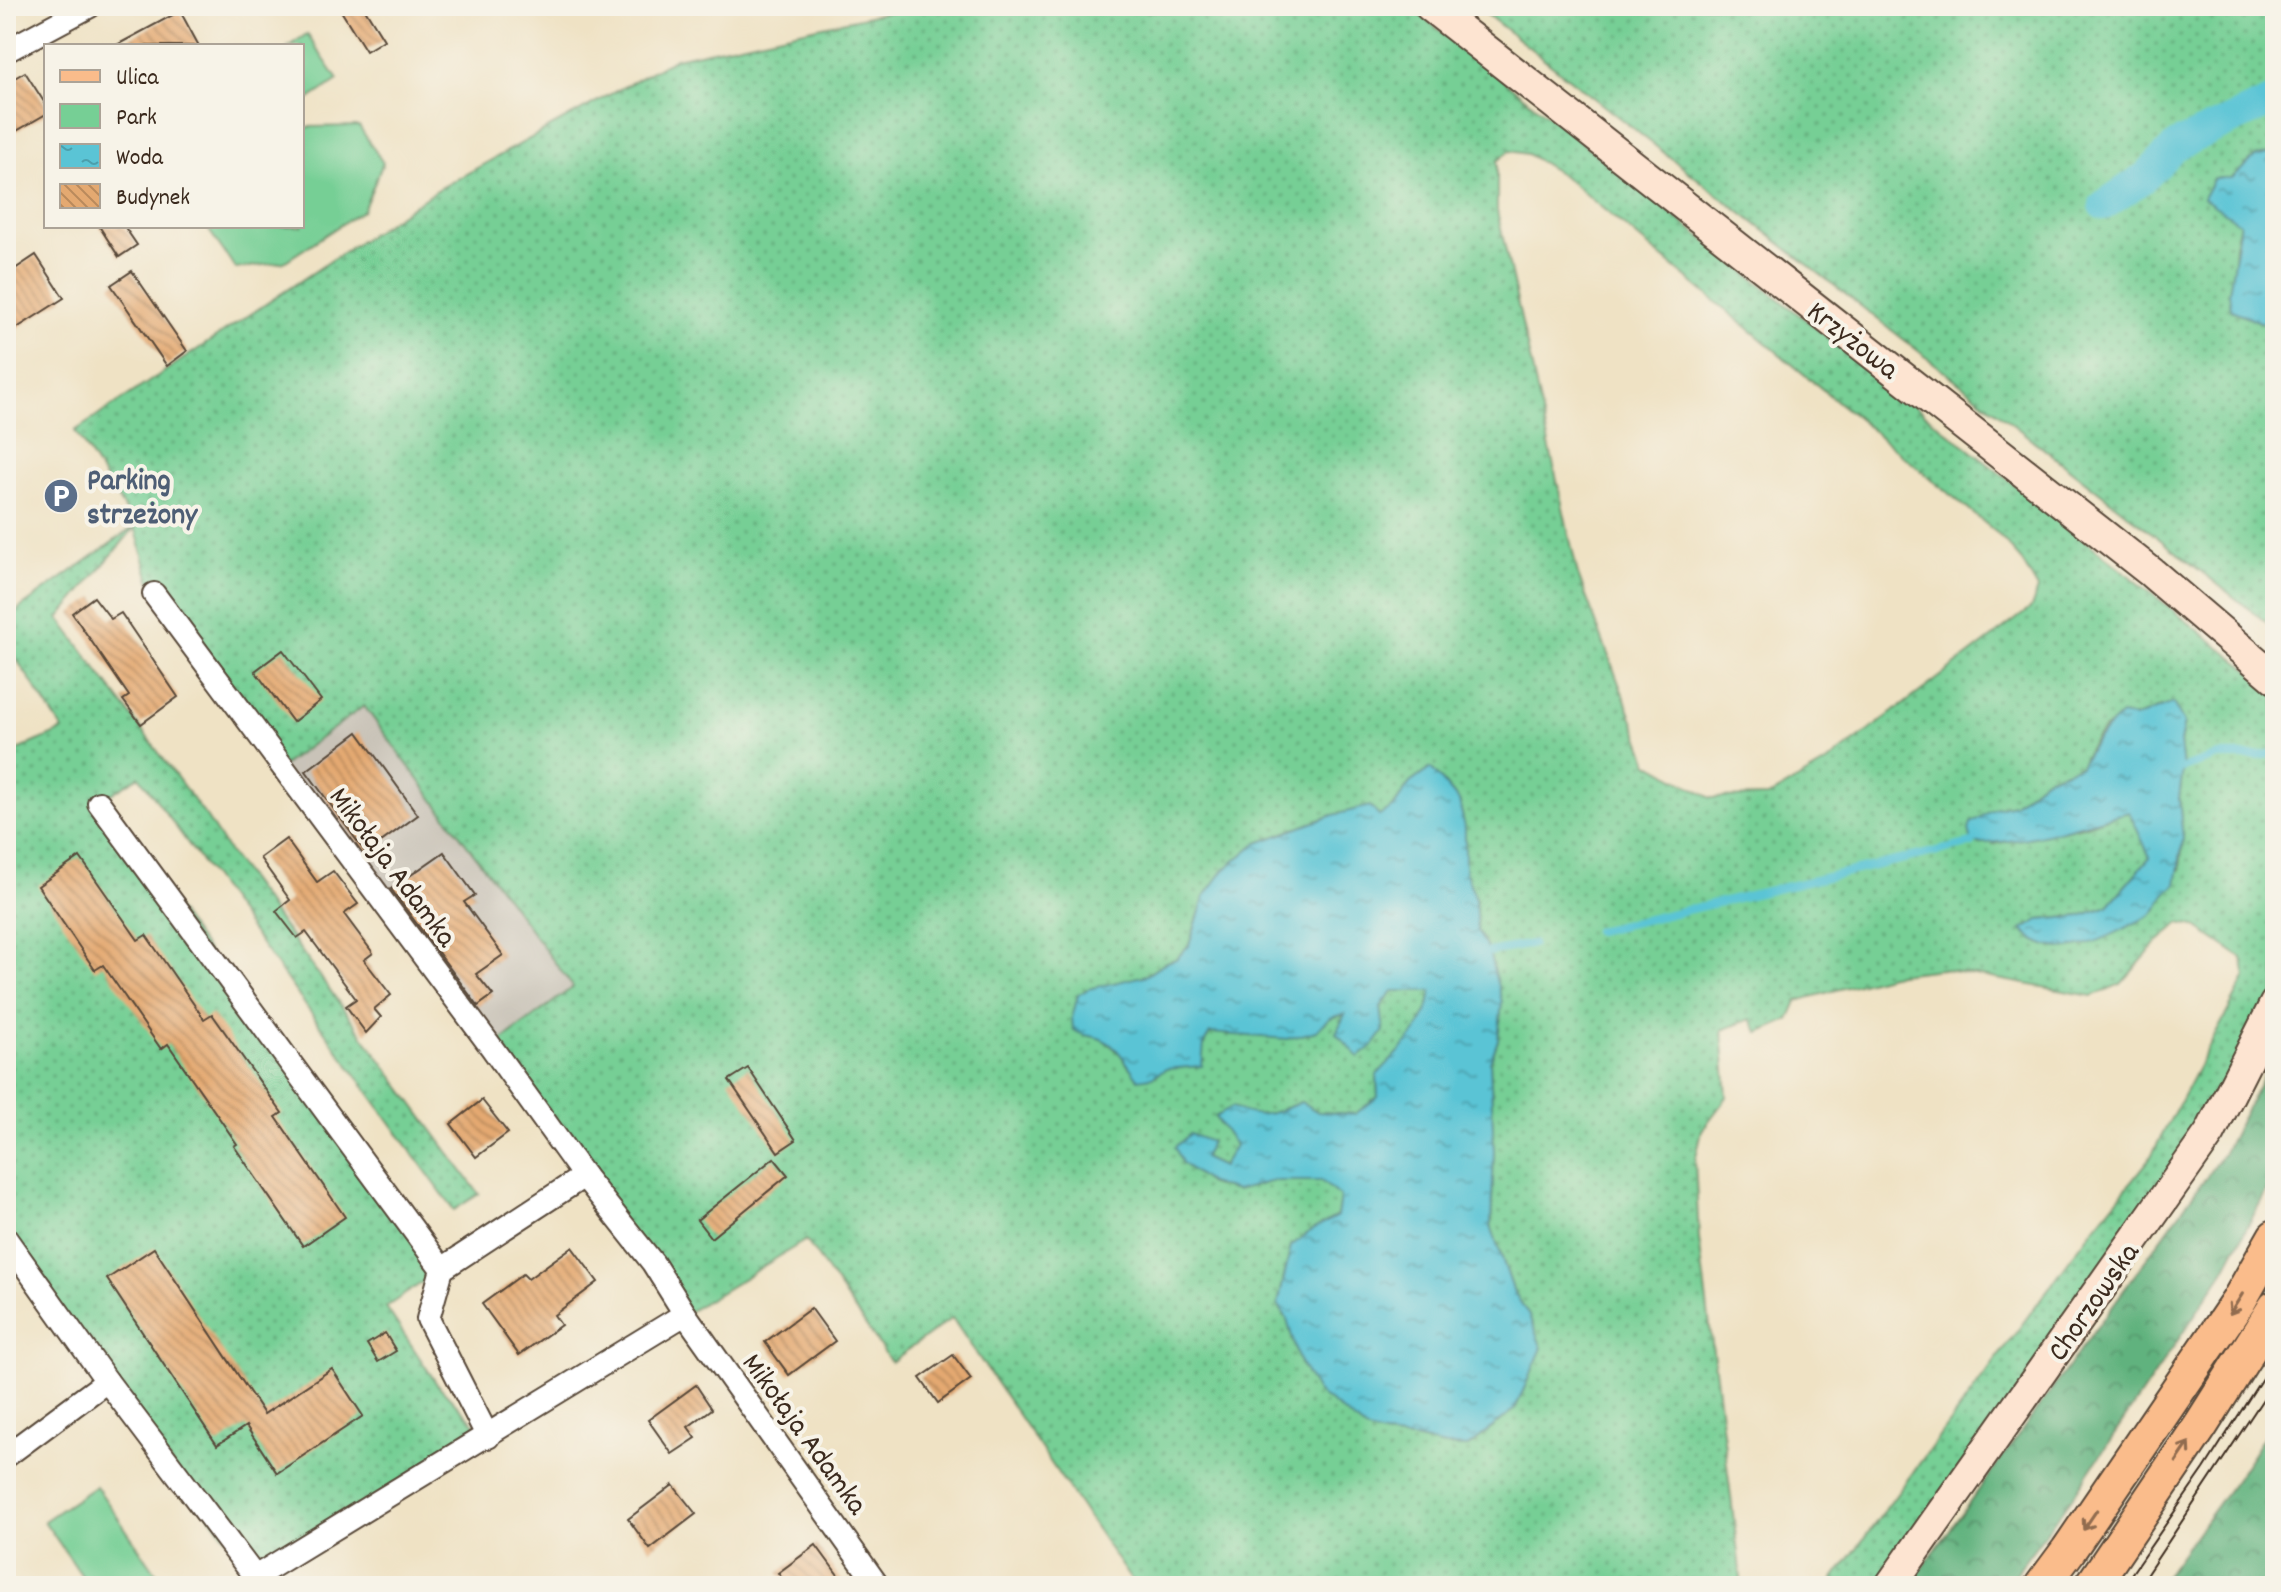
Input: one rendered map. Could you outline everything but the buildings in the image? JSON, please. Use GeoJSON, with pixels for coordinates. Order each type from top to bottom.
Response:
{"type":"FeatureCollection","features":[{"type":"Feature","properties":{"kind":"main road"},"geometry":{"type":"LineString","coordinates":[[2042,1586],[2238,1302],[2275,1237]]}},
{"type":"Feature","properties":{"kind":"main road"},"geometry":{"type":"LineString","coordinates":[[2092,1586],[2201,1425],[2275,1308]]}},
{"type":"Feature","properties":{"kind":"street"},"geometry":{"type":"LineString","coordinates":[[6,51],[90,6]]}},
{"type":"Feature","properties":{"kind":"street","name":"Krzyżowa"},"geometry":{"type":"LineString","coordinates":[[1430,6],[2152,573],[2275,678]]}},
{"type":"Feature","properties":{"kind":"street","name":"Mikołaja Adamka"},"geometry":{"type":"LineString","coordinates":[[154,594],[584,1176],[653,1263],[685,1314],[878,1586]]}},
{"type":"Feature","properties":{"kind":"street"},"geometry":{"type":"LineString","coordinates":[[99,803],[442,1269]]}},
{"type":"Feature","properties":{"kind":"street","name":"Chorzowska"},"geometry":{"type":"LineString","coordinates":[[1890,1586],[2210,1133],[2275,1004]]}},
{"type":"Feature","properties":{"kind":"street"},"geometry":{"type":"LineString","coordinates":[[488,1437],[428,1319],[442,1269],[584,1176]]}},
{"type":"Feature","properties":{"kind":"street"},"geometry":{"type":"LineString","coordinates":[[6,1239],[107,1381],[258,1582],[685,1314]]}},
{"type":"Feature","properties":{"kind":"street"},"geometry":{"type":"LineString","coordinates":[[6,1456],[107,1381]]}},
{"type":"Feature","properties":{"kind":"shaded area"},"geometry":{"type":"Polygon","coordinates":[[[364,706],[573,987],[492,1048],[282,766],[364,706]]]}},
{"type":"Feature","properties":{"kind":"green space"},"geometry":{"type":"Polygon","coordinates":[[[915,6],[1108,6],[1179,13],[1187,6],[1409,6],[2275,691],[2275,1004],[2210,1133],[1890,1586],[1829,1586],[2088,1235],[2149,1160],[2246,977],[2242,958],[2195,926],[2179,923],[2121,984],[2092,996],[1941,969],[1890,975],[1797,1001],[1789,1020],[1759,1033],[1751,1019],[1722,1030],[1727,1097],[1702,1130],[1695,1161],[1699,1239],[1742,1586],[1135,1586],[952,1318],[891,1362],[806,1240],[685,1314],[492,1048],[573,987],[364,706],[282,766],[154,594],[135,527],[59,618],[479,1194],[454,1210],[139,776],[99,802],[439,1271],[386,1307],[437,1384],[488,1437],[255,1577],[6,1239],[6,755],[63,730],[6,643],[6,618],[135,526],[75,431],[437,190],[676,58],[915,6]],[[1509,151],[1497,161],[1497,211],[1578,575],[1649,763],[1711,798],[1768,797],[1826,763],[2031,608],[2038,589],[2021,560],[1997,533],[1562,175],[1527,154],[1509,151]],[[2160,707],[2106,728],[2080,766],[2046,778],[2014,804],[1996,808],[1991,813],[1993,844],[2083,826],[2129,811],[2151,856],[2108,906],[2081,916],[2039,920],[2155,912],[2180,869],[2183,839],[2179,799],[2183,768],[2180,742],[2184,723],[2177,713],[2160,707]],[[1431,768],[1410,783],[1393,808],[1379,817],[1333,815],[1255,844],[1205,896],[1189,945],[1176,959],[1147,975],[1118,983],[1103,1039],[1121,1054],[1129,1067],[1152,1077],[1204,1043],[1210,1033],[1315,1031],[1330,1018],[1381,1007],[1393,991],[1433,991],[1419,1028],[1377,1075],[1378,1097],[1355,1114],[1318,1112],[1301,1102],[1258,1115],[1232,1108],[1215,1117],[1236,1145],[1222,1167],[1203,1158],[1210,1142],[1182,1163],[1210,1184],[1236,1191],[1273,1181],[1322,1181],[1341,1197],[1337,1216],[1291,1246],[1278,1304],[1287,1319],[1298,1359],[1391,1437],[1468,1447],[1515,1409],[1532,1370],[1529,1316],[1513,1290],[1491,1226],[1494,1151],[1490,1062],[1498,1040],[1493,975],[1489,952],[1477,930],[1475,898],[1465,871],[1465,828],[1459,801],[1431,768]]]}},
{"type":"Feature","properties":{"kind":"green space"},"geometry":{"type":"Polygon","coordinates":[[[1476,6],[2275,6],[2275,152],[2255,157],[2232,178],[2240,223],[2235,245],[2231,310],[2275,327],[2275,629],[1476,6]]]}},
{"type":"Feature","properties":{"kind":"green space"},"geometry":{"type":"Polygon","coordinates":[[[307,34],[338,80],[304,103],[304,44],[292,44],[307,34]]]}},
{"type":"Feature","properties":{"kind":"green space"},"geometry":{"type":"Polygon","coordinates":[[[359,126],[383,163],[363,210],[284,262],[236,269],[207,228],[304,228],[304,129],[359,126]]]}},
{"type":"Feature","properties":{"kind":"green space"},"geometry":{"type":"Polygon","coordinates":[[[2275,1053],[2275,1175],[2221,1276],[2073,1496],[2006,1586],[1909,1586],[2224,1152],[2275,1053]]]}},
{"type":"Feature","properties":{"kind":"green space"},"geometry":{"type":"Polygon","coordinates":[[[2275,1419],[2275,1586],[2158,1586],[2241,1472],[2275,1419]]]}},
{"type":"Feature","properties":{"kind":"green space"},"geometry":{"type":"Polygon","coordinates":[[[96,1486],[165,1586],[89,1586],[44,1521],[96,1486]]]}},
{"type":"Feature","properties":{"kind":"water"},"geometry":{"type":"Polygon","coordinates":[[[2275,152],[2275,327],[2272,327],[2231,310],[2229,292],[2240,223],[2203,198],[2214,178],[2232,178],[2255,157],[2275,152]]]}},
{"type":"Feature","properties":{"kind":"water"},"geometry":{"type":"Polygon","coordinates":[[[2173,703],[2184,723],[2180,742],[2183,768],[2179,799],[2183,839],[2176,885],[2167,892],[2151,915],[2090,944],[2061,948],[2034,940],[2022,930],[2039,920],[2081,916],[2108,906],[2150,857],[2129,812],[2052,833],[1992,843],[1972,843],[1971,823],[1996,808],[2014,804],[2046,778],[2080,766],[2098,739],[2121,715],[2135,718],[2173,703]]]}},
{"type":"Feature","properties":{"kind":"water"},"geometry":{"type":"Polygon","coordinates":[[[1431,768],[1459,801],[1465,828],[1465,870],[1475,898],[1477,930],[1489,952],[1502,1002],[1498,1040],[1490,1062],[1494,1151],[1491,1226],[1513,1290],[1529,1316],[1542,1348],[1515,1409],[1468,1447],[1445,1446],[1368,1431],[1317,1392],[1298,1359],[1287,1319],[1278,1304],[1291,1246],[1337,1216],[1340,1197],[1321,1181],[1273,1181],[1236,1191],[1209,1183],[1182,1163],[1175,1147],[1190,1134],[1211,1142],[1203,1158],[1222,1167],[1235,1145],[1215,1117],[1232,1107],[1250,1114],[1266,1114],[1301,1102],[1318,1112],[1355,1114],[1378,1097],[1377,1075],[1419,1027],[1432,991],[1393,991],[1381,1007],[1384,1031],[1373,1046],[1359,1057],[1336,1033],[1345,1014],[1330,1018],[1316,1031],[1287,1039],[1210,1033],[1204,1043],[1202,1066],[1166,1069],[1152,1077],[1138,1079],[1109,1043],[1073,1029],[1072,1018],[1078,995],[1088,989],[1147,975],[1176,959],[1189,945],[1205,896],[1224,870],[1255,844],[1333,815],[1370,806],[1379,816],[1393,808],[1410,783],[1431,768]]]}},
{"type":"Feature","properties":{"kind":"waterway"},"geometry":{"type":"LineString","coordinates":[[2104,205],[2145,177],[2177,145],[2275,100]]}},
{"type":"Feature","properties":{"kind":"waterway"},"geometry":{"type":"LineString","coordinates":[[2183,768],[2219,756],[2275,753]]}},
{"type":"Feature","properties":{"kind":"waterway"},"geometry":{"type":"LineString","coordinates":[[1597,931],[1972,843]]}},
{"type":"Feature","properties":{"kind":"waterway"},"geometry":{"type":"LineString","coordinates":[[1489,952],[1532,944]]}},
{"type":"Feature","properties":{"kind":"tram line"},"geometry":{"type":"LineString","coordinates":[[2123,1586],[2204,1469],[2275,1358]]}},
{"type":"Feature","properties":{"kind":"tram line"},"geometry":{"type":"LineString","coordinates":[[2139,1586],[2275,1381]]}},
{"type":"Feature","properties":{"kind":"place","name":"Parking strzeżony"},"geometry":{"type":"Point","coordinates":[61,496]}}]}
